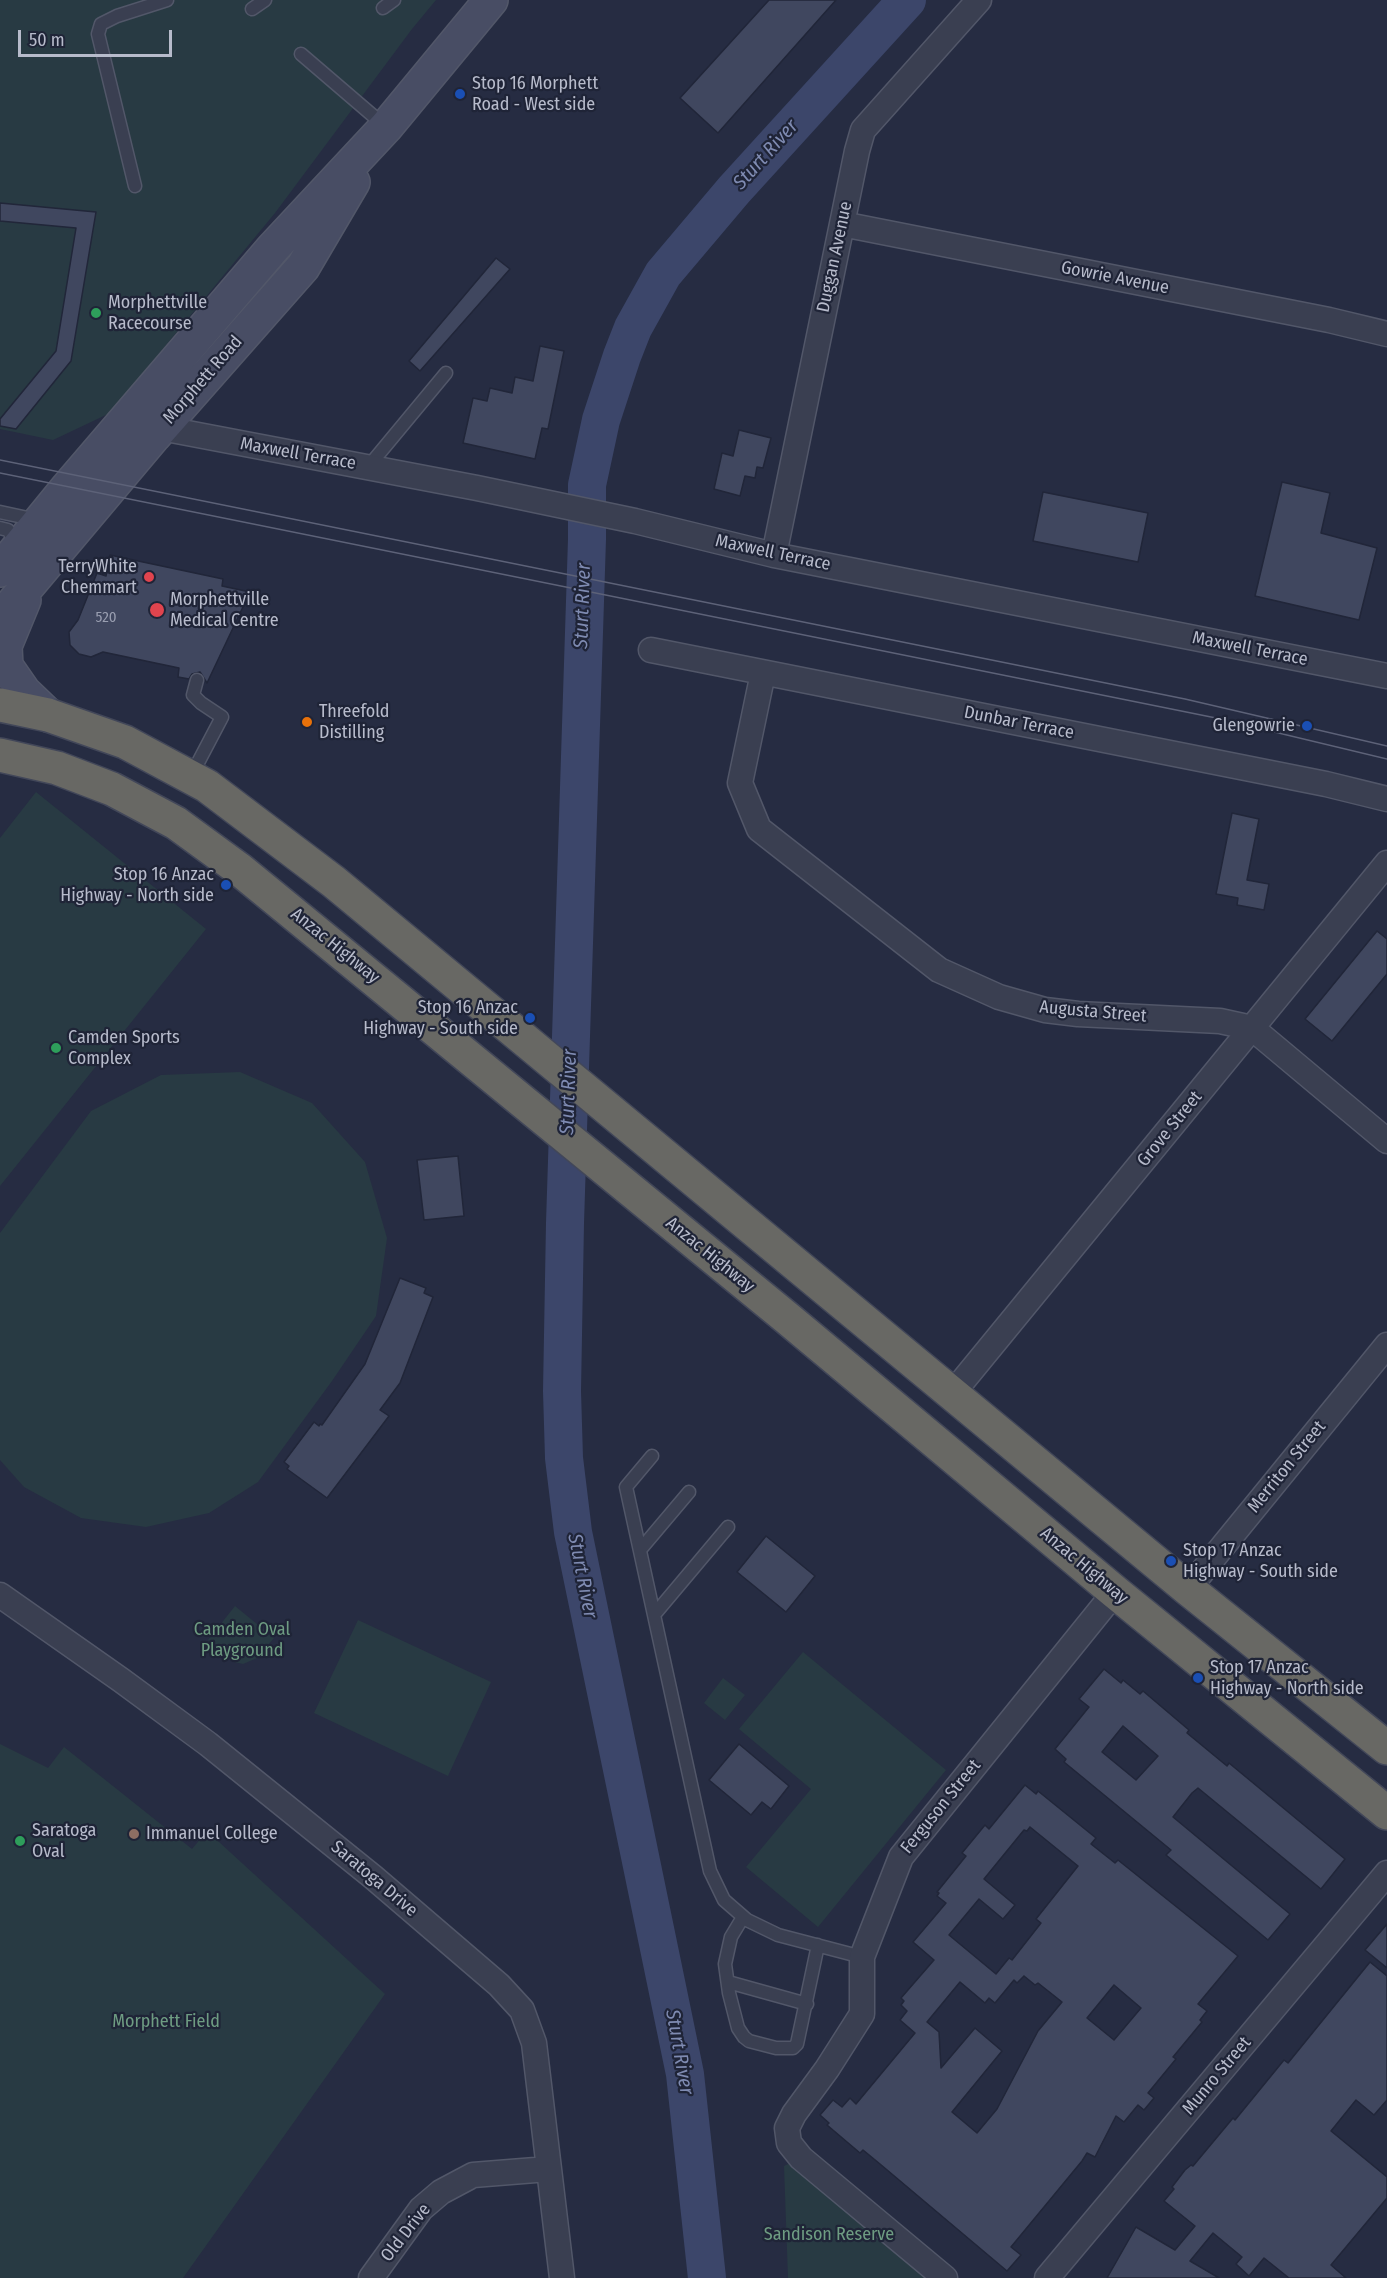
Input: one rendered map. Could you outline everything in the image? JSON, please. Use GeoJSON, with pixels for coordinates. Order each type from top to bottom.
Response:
{"type":"FeatureCollection","features":[{"type":"Feature","properties":{"kind":"highway"},"geometry":{"type":"LineString","coordinates":[[0,705],[48,715],[125,742],[207,786],[334,882],[1188,1589],[1387,1748]]}},
{"type":"Feature","properties":{"kind":"highway","name":"Anzac Highway"},"geometry":{"type":"LineString","coordinates":[[0,755],[57,768],[112,789],[177,824],[239,869],[305,921],[1115,1592],[1387,1813]]}},
{"type":"Feature","properties":{"kind":"highway"},"geometry":{"type":"LineString","coordinates":[[305,921],[334,882]]}},
{"type":"Feature","properties":{"kind":"highway"},"geometry":{"type":"LineString","coordinates":[[905,1417],[914,1390],[915,1363]]}},
{"type":"Feature","properties":{"kind":"highway"},"geometry":{"type":"LineString","coordinates":[[952,1394],[945,1420],[948,1429],[990,1466],[1012,1506]]}},
{"type":"Feature","properties":{"kind":"main road","name":"Morphett Road"},"geometry":{"type":"LineString","coordinates":[[6,548],[41,520],[273,248],[386,127],[491,0]]}},
{"type":"Feature","properties":{"kind":"main road","name":"Morphett Road"},"geometry":{"type":"LineString","coordinates":[[0,619],[161,428],[303,267],[386,127]]}},
{"type":"Feature","properties":{"kind":"main road"},"geometry":{"type":"LineString","coordinates":[[33,579],[5,646],[6,666],[24,692],[48,715]]}},
{"type":"Feature","properties":{"kind":"street","name":"Duggan Avenue"},"geometry":{"type":"LineString","coordinates":[[774,555],[863,130],[978,0]]}},
{"type":"Feature","properties":{"kind":"street","name":"Gowrie Avenue"},"geometry":{"type":"LineString","coordinates":[[842,224],[1329,320],[1387,334]]}},
{"type":"Feature","properties":{"kind":"street","name":"Maxwell Terrace"},"geometry":{"type":"LineString","coordinates":[[161,428],[612,516],[774,555],[1387,676]]}},
{"type":"Feature","properties":{"kind":"street","name":"Dunbar Terrace"},"geometry":{"type":"LineString","coordinates":[[651,650],[1326,784],[1387,799]]}},
{"type":"Feature","properties":{"kind":"street","name":"Augusta Street"},"geometry":{"type":"LineString","coordinates":[[763,673],[740,783],[759,829],[939,970],[999,997],[1045,1010],[1078,1014],[1220,1021],[1252,1028],[1387,1141]]}},
{"type":"Feature","properties":{"kind":"street","name":"Grove Street"},"geometry":{"type":"LineString","coordinates":[[952,1394],[1387,863]]}},
{"type":"Feature","properties":{"kind":"street","name":"Merriton Street"},"geometry":{"type":"LineString","coordinates":[[1188,1589],[1387,1345]]}},
{"type":"Feature","properties":{"kind":"street","name":"Ferguson Street"},"geometry":{"type":"LineString","coordinates":[[945,2278],[801,2158],[789,2143],[787,2128],[794,2114],[827,2069],[862,2014],[862,1957],[901,1857],[1115,1592]]}},
{"type":"Feature","properties":{"kind":"street","name":"Saratoga Drive"},"geometry":{"type":"LineString","coordinates":[[0,1595],[208,1744],[373,1877],[499,1985],[522,2010],[534,2043],[562,2278]]}},
{"type":"Feature","properties":{"kind":"street","name":"Munro Street"},"geometry":{"type":"LineString","coordinates":[[1047,2278],[1387,1873]]}},
{"type":"Feature","properties":{"kind":"street","name":"Old Drive"},"geometry":{"type":"LineString","coordinates":[[371,2278],[421,2209],[441,2192],[473,2175],[548,2169]]}},
{"type":"Feature","properties":{"kind":"lane"},"geometry":{"type":"LineString","coordinates":[[135,186],[98,34],[101,24],[117,16],[167,0]]}},
{"type":"Feature","properties":{"kind":"lane"},"geometry":{"type":"LineString","coordinates":[[252,9],[266,0]]}},
{"type":"Feature","properties":{"kind":"lane"},"geometry":{"type":"LineString","coordinates":[[383,8],[394,0]]}},
{"type":"Feature","properties":{"kind":"lane"},"geometry":{"type":"LineString","coordinates":[[301,54],[386,127]]}},
{"type":"Feature","properties":{"kind":"lane"},"geometry":{"type":"LineString","coordinates":[[368,467],[446,373]]}},
{"type":"Feature","properties":{"kind":"lane"},"geometry":{"type":"LineString","coordinates":[[0,512],[41,520]]}},
{"type":"Feature","properties":{"kind":"lane"},"geometry":{"type":"LineString","coordinates":[[191,778],[222,717],[193,695],[197,680]]}},
{"type":"Feature","properties":{"kind":"lane"},"geometry":{"type":"LineString","coordinates":[[652,1456],[626,1487],[710,1871],[724,1900],[743,1917],[778,1935],[862,1957]]}},
{"type":"Feature","properties":{"kind":"lane"},"geometry":{"type":"LineString","coordinates":[[640,1550],[689,1492]]}},
{"type":"Feature","properties":{"kind":"lane"},"geometry":{"type":"LineString","coordinates":[[654,1615],[728,1527]]}},
{"type":"Feature","properties":{"kind":"lane"},"geometry":{"type":"LineString","coordinates":[[743,1917],[731,1937],[725,1964],[738,2028],[749,2041],[776,2048],[793,2048],[797,2044],[818,1945]]}},
{"type":"Feature","properties":{"kind":"lane"},"geometry":{"type":"LineString","coordinates":[[728,1982],[807,2004]]}},
{"type":"Feature","properties":{"kind":"green space","name":"Morphettville Racecourse"},"geometry":{"type":"Polygon","coordinates":[[[0,0],[436,0],[275,213],[110,413],[53,440],[0,429],[0,0]]]}},
{"type":"Feature","properties":{"kind":"green space","name":"Camden Sports Complex"},"geometry":{"type":"Polygon","coordinates":[[[36,792],[206,929],[0,1186],[0,838],[36,792]]]}},
{"type":"Feature","properties":{"kind":"green space"},"geometry":{"type":"Polygon","coordinates":[[[240,1072],[312,1103],[365,1162],[387,1238],[376,1316],[258,1482],[209,1513],[146,1527],[81,1518],[24,1487],[0,1460],[0,1233],[91,1111],[161,1075],[240,1072]]]}},
{"type":"Feature","properties":{"kind":"green space","name":"Camden Oval Playground"},"geometry":{"type":"Polygon","coordinates":[[[235,1606],[274,1638],[257,1658],[243,1664],[234,1662],[208,1640],[235,1606]]]}},
{"type":"Feature","properties":{"kind":"green space"},"geometry":{"type":"Polygon","coordinates":[[[358,1620],[491,1682],[448,1776],[314,1713],[358,1620]]]}},
{"type":"Feature","properties":{"kind":"green space"},"geometry":{"type":"Polygon","coordinates":[[[803,1652],[946,1770],[818,1927],[746,1867],[811,1789],[739,1729],[803,1652]]]}},
{"type":"Feature","properties":{"kind":"green space"},"geometry":{"type":"Polygon","coordinates":[[[723,1678],[745,1695],[725,1720],[704,1703],[723,1678]]]}},
{"type":"Feature","properties":{"kind":"green space","name":"Morphett Field"},"geometry":{"type":"Polygon","coordinates":[[[0,1744],[48,1768],[64,1747],[192,1849],[207,1831],[385,1994],[183,2278],[0,2278],[0,1744]]]}},
{"type":"Feature","properties":{"kind":"green space","name":"Sandison Reserve"},"geometry":{"type":"Polygon","coordinates":[[[801,2158],[945,2278],[788,2278],[784,2166],[801,2158]]]}},
{"type":"Feature","properties":{"kind":"building"},"geometry":{"type":"Polygon","coordinates":[[[769,0],[836,0],[718,133],[680,98],[769,0]]]}},
{"type":"Feature","properties":{"kind":"building"},"geometry":{"type":"Polygon","coordinates":[[[0,203],[96,212],[71,361],[16,429],[0,426],[0,419],[56,351],[76,228],[0,221],[0,203]]]}},
{"type":"Feature","properties":{"kind":"building"},"geometry":{"type":"Polygon","coordinates":[[[496,258],[510,269],[420,371],[409,361],[496,258]]]}},
{"type":"Feature","properties":{"kind":"building"},"geometry":{"type":"Polygon","coordinates":[[[540,346],[564,351],[548,429],[542,428],[535,459],[463,443],[473,398],[487,401],[490,388],[512,393],[515,377],[533,381],[540,346]]]}},
{"type":"Feature","properties":{"kind":"building"},"geometry":{"type":"Polygon","coordinates":[[[739,430],[771,438],[763,468],[757,467],[755,478],[745,476],[740,496],[714,489],[722,453],[733,456],[739,430]]]}},
{"type":"Feature","properties":{"kind":"building"},"geometry":{"type":"Polygon","coordinates":[[[1282,482],[1330,493],[1321,533],[1377,548],[1359,620],[1255,596],[1282,482]]]}},
{"type":"Feature","properties":{"kind":"building"},"geometry":{"type":"Polygon","coordinates":[[[1043,492],[1148,513],[1138,562],[1033,541],[1043,492]]]}},
{"type":"Feature","properties":{"kind":"building"},"geometry":{"type":"Polygon","coordinates":[[[110,555],[223,579],[222,586],[250,592],[207,683],[200,672],[192,674],[189,679],[178,677],[179,668],[103,652],[91,657],[79,654],[70,645],[69,632],[78,620],[97,573],[106,576],[110,555]]]}},
{"type":"Feature","properties":{"kind":"building"},"geometry":{"type":"Polygon","coordinates":[[[1232,813],[1259,819],[1247,880],[1269,884],[1264,910],[1237,905],[1238,898],[1216,894],[1232,813]]]}},
{"type":"Feature","properties":{"kind":"building"},"geometry":{"type":"Polygon","coordinates":[[[1377,931],[1387,939],[1387,974],[1332,1041],[1305,1019],[1377,931]]]}},
{"type":"Feature","properties":{"kind":"building"},"geometry":{"type":"Polygon","coordinates":[[[458,1156],[464,1216],[424,1220],[417,1160],[458,1156]]]}},
{"type":"Feature","properties":{"kind":"building"},"geometry":{"type":"Polygon","coordinates":[[[400,1278],[426,1288],[424,1293],[433,1297],[400,1383],[380,1410],[389,1416],[327,1498],[287,1469],[289,1466],[284,1462],[314,1422],[319,1426],[322,1425],[365,1364],[400,1278]]]}},
{"type":"Feature","properties":{"kind":"building"},"geometry":{"type":"Polygon","coordinates":[[[766,1536],[815,1576],[786,1612],[737,1572],[766,1536]]]}},
{"type":"Feature","properties":{"kind":"building"},"geometry":{"type":"Polygon","coordinates":[[[1104,1669],[1121,1683],[1123,1680],[1140,1694],[1143,1691],[1189,1730],[1187,1733],[1227,1766],[1229,1763],[1345,1859],[1321,1889],[1198,1788],[1192,1793],[1173,1817],[1290,1914],[1268,1940],[1166,1855],[1171,1850],[1064,1762],[1066,1759],[1055,1749],[1089,1707],[1079,1699],[1104,1669]],[[1123,1726],[1102,1752],[1136,1780],[1158,1756],[1123,1726]]]}},
{"type":"Feature","properties":{"kind":"building"},"geometry":{"type":"Polygon","coordinates":[[[739,1744],[789,1786],[771,1809],[762,1802],[751,1815],[709,1780],[739,1744]]]}},
{"type":"Feature","properties":{"kind":"building"},"geometry":{"type":"Polygon","coordinates":[[[1025,1785],[1036,1794],[1038,1791],[1096,1838],[1091,1844],[1115,1863],[1118,1860],[1238,1956],[1198,2004],[1207,2011],[1200,2020],[1202,2022],[1173,2057],[1176,2059],[1148,2093],[1154,2098],[1144,2110],[1138,2105],[1124,2122],[1116,2116],[1095,2157],[1087,2153],[1011,2247],[1021,2255],[1007,2271],[863,2150],[860,2153],[827,2125],[829,2123],[820,2115],[833,2100],[842,2107],[850,2098],[856,2104],[915,2033],[900,2020],[907,2011],[901,2005],[904,2001],[901,1998],[934,1960],[913,1942],[946,1903],[937,1896],[939,1893],[937,1892],[966,1856],[962,1853],[985,1825],[989,1829],[1025,1785]],[[1030,1827],[1027,1831],[1024,1830],[984,1879],[1015,1905],[1003,1919],[979,1899],[949,1935],[996,1974],[1009,1958],[1012,1960],[1041,1923],[1036,1919],[1078,1866],[1030,1827]],[[1024,1976],[1017,1983],[1014,1980],[995,2003],[989,1998],[985,2003],[960,1982],[927,2022],[939,2032],[941,2068],[975,2028],[1002,2051],[952,2112],[977,2133],[997,2109],[1038,2031],[1062,2002],[1038,1983],[1035,1985],[1024,1976]],[[1114,1985],[1087,2018],[1114,2040],[1141,2008],[1114,1985]]]}},
{"type":"Feature","properties":{"kind":"building"},"geometry":{"type":"Polygon","coordinates":[[[1387,1924],[1387,1968],[1365,1950],[1387,1924]]]}},
{"type":"Feature","properties":{"kind":"building"},"geometry":{"type":"Polygon","coordinates":[[[1370,1962],[1387,1976],[1387,2100],[1374,2115],[1356,2100],[1331,2131],[1387,2177],[1387,2198],[1331,2265],[1346,2278],[1289,2278],[1264,2258],[1249,2276],[1236,2264],[1242,2257],[1213,2233],[1190,2261],[1219,2278],[1107,2278],[1136,2227],[1175,2250],[1195,2226],[1164,2201],[1174,2189],[1172,2187],[1185,2170],[1193,2166],[1233,2118],[1235,2120],[1284,2060],[1288,2063],[1370,1962]]]}},
{"type":"Feature","properties":{"kind":"waterway","name":"Sturt River"},"geometry":{"type":"LineString","coordinates":[[707,2278],[685,2074],[573,1532],[564,1458],[562,1391],[565,1223],[587,485],[601,420],[622,356],[633,328],[663,274],[734,190],[907,0]]}},
{"type":"Feature","properties":{"kind":"tram line"},"geometry":{"type":"LineString","coordinates":[[0,460],[1185,699],[1387,746]]}},
{"type":"Feature","properties":{"kind":"tram line"},"geometry":{"type":"LineString","coordinates":[[0,473],[1216,718],[1387,759]]}},
{"type":"Feature","properties":{"kind":"place","name":"Stop 16 Morphett Road - West side"},"geometry":{"type":"Point","coordinates":[460,94]}},
{"type":"Feature","properties":{"kind":"place","name":"Morphettville Racecourse"},"geometry":{"type":"Point","coordinates":[96,313]}},
{"type":"Feature","properties":{"kind":"place","name":"TerryWhite Chemmart"},"geometry":{"type":"Point","coordinates":[149,577]}},
{"type":"Feature","properties":{"kind":"place","name":"Morphettville Medical Centre"},"geometry":{"type":"Point","coordinates":[157,610]}},
{"type":"Feature","properties":{"kind":"place","name":"Threefold Distilling"},"geometry":{"type":"Point","coordinates":[307,722]}},
{"type":"Feature","properties":{"kind":"place","name":"Glengowrie"},"geometry":{"type":"Point","coordinates":[1307,726]}},
{"type":"Feature","properties":{"kind":"place","name":"Stop 16 Anzac Highway - North side"},"geometry":{"type":"Point","coordinates":[226,885]}},
{"type":"Feature","properties":{"kind":"place","name":"Stop 16 Anzac Highway - South side"},"geometry":{"type":"Point","coordinates":[530,1018]}},
{"type":"Feature","properties":{"kind":"place","name":"Camden Sports Complex"},"geometry":{"type":"Point","coordinates":[56,1048]}},
{"type":"Feature","properties":{"kind":"place","name":"Stop 17 Anzac Highway - South side"},"geometry":{"type":"Point","coordinates":[1171,1561]}},
{"type":"Feature","properties":{"kind":"place","name":"Stop 17 Anzac Highway - North side"},"geometry":{"type":"Point","coordinates":[1198,1678]}},
{"type":"Feature","properties":{"kind":"place","name":"Immanuel College"},"geometry":{"type":"Point","coordinates":[134,1834]}},
{"type":"Feature","properties":{"kind":"place","name":"Saratoga Oval"},"geometry":{"type":"Point","coordinates":[20,1841]}}]}
